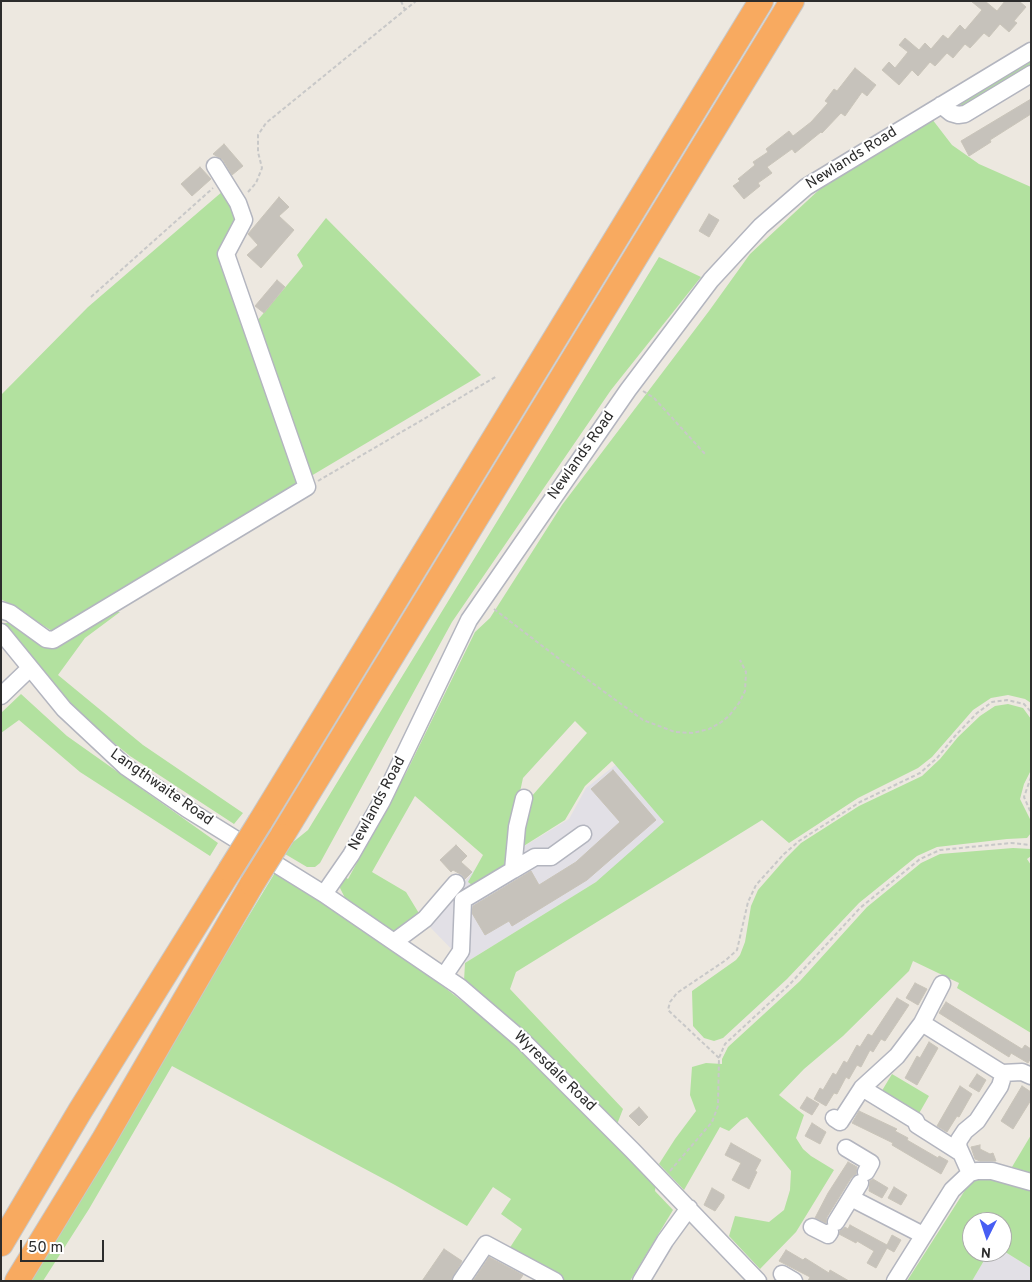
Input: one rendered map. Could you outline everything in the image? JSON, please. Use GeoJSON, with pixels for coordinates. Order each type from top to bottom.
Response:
{"type":"FeatureCollection","features":[{"type":"Feature","properties":{"kind":"highway"},"geometry":{"type":"LineString","coordinates":[[1,1244],[80,1111],[260,822],[761,1]]}},
{"type":"Feature","properties":{"kind":"highway"},"geometry":{"type":"LineString","coordinates":[[18,1281],[104,1140],[252,884],[792,1]]}},
{"type":"Feature","properties":{"kind":"street","name":"Newlands Road"},"geometry":{"type":"LineString","coordinates":[[324,894],[351,855],[382,800],[469,620],[632,384],[711,280],[761,226],[806,187],[1031,50]]}},
{"type":"Feature","properties":{"kind":"street"},"geometry":{"type":"LineString","coordinates":[[941,105],[951,113],[965,114],[1031,74]]}},
{"type":"Feature","properties":{"kind":"street"},"geometry":{"type":"LineString","coordinates":[[1,610],[10,613],[46,640],[53,640],[307,487],[226,254],[244,220],[238,203],[219,173]]}},
{"type":"Feature","properties":{"kind":"street","name":"Langthwaite Road"},"geometry":{"type":"LineString","coordinates":[[1,632],[29,669],[64,709],[126,768],[187,809],[324,894]]}},
{"type":"Feature","properties":{"kind":"street"},"geometry":{"type":"LineString","coordinates":[[1,696],[29,669]]}},
{"type":"Feature","properties":{"kind":"street"},"geometry":{"type":"LineString","coordinates":[[513,870],[516,827],[524,798]]}},
{"type":"Feature","properties":{"kind":"street"},"geometry":{"type":"LineString","coordinates":[[444,976],[461,951],[463,900],[535,857],[551,857],[583,834]]}},
{"type":"Feature","properties":{"kind":"street"},"geometry":{"type":"LineString","coordinates":[[394,942],[425,919],[456,883]]}},
{"type":"Feature","properties":{"kind":"street","name":"Wyresdale Road"},"geometry":{"type":"LineString","coordinates":[[324,894],[460,987],[523,1041],[662,1180],[758,1281]]}},
{"type":"Feature","properties":{"kind":"street"},"geometry":{"type":"LineString","coordinates":[[834,1118],[840,1122],[862,1088],[897,1056],[922,1023],[942,984]]}},
{"type":"Feature","properties":{"kind":"street"},"geometry":{"type":"LineString","coordinates":[[922,1023],[1002,1073],[1022,1072],[1031,1076]]}},
{"type":"Feature","properties":{"kind":"street"},"geometry":{"type":"LineString","coordinates":[[970,1173],[958,1146],[959,1140],[965,1131],[978,1121],[1003,1080],[1002,1073]]}},
{"type":"Feature","properties":{"kind":"street"},"geometry":{"type":"LineString","coordinates":[[862,1088],[916,1121],[916,1125],[961,1153]]}},
{"type":"Feature","properties":{"kind":"street"},"geometry":{"type":"LineString","coordinates":[[812,1226],[828,1235],[871,1163],[846,1148]]}},
{"type":"Feature","properties":{"kind":"street"},"geometry":{"type":"LineString","coordinates":[[895,1281],[952,1190],[970,1173],[992,1171],[1031,1182]]}},
{"type":"Feature","properties":{"kind":"street"},"geometry":{"type":"LineString","coordinates":[[849,1201],[923,1235]]}},
{"type":"Feature","properties":{"kind":"street"},"geometry":{"type":"LineString","coordinates":[[641,1281],[665,1241],[689,1208]]}},
{"type":"Feature","properties":{"kind":"street"},"geometry":{"type":"LineString","coordinates":[[461,1281],[486,1244],[555,1281]]}},
{"type":"Feature","properties":{"kind":"path"},"geometry":{"type":"LineString","coordinates":[[401,1],[405,10]]}},
{"type":"Feature","properties":{"kind":"path"},"geometry":{"type":"LineString","coordinates":[[238,203],[256,183],[262,168],[258,152],[258,135],[266,124],[416,1]]}},
{"type":"Feature","properties":{"kind":"path"},"geometry":{"type":"LineString","coordinates":[[91,297],[219,173]]}},
{"type":"Feature","properties":{"kind":"path"},"geometry":{"type":"LineString","coordinates":[[307,487],[497,376]]}},
{"type":"Feature","properties":{"kind":"path"},"geometry":{"type":"LineString","coordinates":[[632,384],[654,398],[705,454]]}},
{"type":"Feature","properties":{"kind":"path"},"geometry":{"type":"LineString","coordinates":[[483,600],[643,720],[676,732],[693,733],[708,729],[729,716],[739,703],[744,691],[746,672],[740,660]]}},
{"type":"Feature","properties":{"kind":"path"},"geometry":{"type":"LineString","coordinates":[[719,1058],[668,1010],[670,1002],[677,993],[726,960],[737,950],[748,902],[756,885],[799,841],[860,802],[920,773],[937,758],[977,713],[992,702],[1008,700],[1024,704],[1031,712]]}},
{"type":"Feature","properties":{"kind":"path"},"geometry":{"type":"LineString","coordinates":[[1031,777],[1024,797],[1031,813]]}},
{"type":"Feature","properties":{"kind":"path"},"geometry":{"type":"LineString","coordinates":[[662,1180],[712,1122],[718,1106],[719,1058],[725,1044],[790,984],[860,908],[920,859],[940,850],[1011,843],[1031,845]]}},
{"type":"Feature","properties":{"kind":"shaded area"},"geometry":{"type":"Polygon","coordinates":[[[632,752],[701,820],[465,963],[428,925],[492,849],[503,859],[569,819],[586,788],[632,752]]]}},
{"type":"Feature","properties":{"kind":"shaded area"},"geometry":{"type":"Polygon","coordinates":[[[1012,1256],[1031,1268],[1031,1281],[972,1281],[983,1262],[1012,1262],[1012,1256]]]}},
{"type":"Feature","properties":{"kind":"green space"},"geometry":{"type":"Polygon","coordinates":[[[1031,59],[1031,69],[964,108],[959,103],[1031,59]]]}},
{"type":"Feature","properties":{"kind":"green space"},"geometry":{"type":"Polygon","coordinates":[[[932,119],[952,145],[979,164],[1031,187],[1031,703],[1025,699],[1008,695],[991,698],[973,710],[932,757],[918,768],[858,798],[789,843],[762,820],[516,972],[510,989],[623,1109],[616,1127],[464,981],[465,963],[596,882],[664,822],[612,761],[585,786],[565,820],[519,849],[531,797],[587,733],[575,721],[523,778],[504,865],[472,885],[468,882],[483,855],[415,796],[372,872],[406,892],[420,915],[394,934],[347,902],[340,888],[341,882],[344,876],[348,879],[407,771],[475,632],[490,618],[562,505],[750,254],[821,188],[932,119]]]}},
{"type":"Feature","properties":{"kind":"green space"},"geometry":{"type":"Polygon","coordinates":[[[223,191],[238,220],[219,254],[300,482],[52,631],[1,599],[1,395],[88,307],[223,191]]]}},
{"type":"Feature","properties":{"kind":"green space"},"geometry":{"type":"Polygon","coordinates":[[[326,218],[481,375],[311,476],[257,321],[303,266],[297,255],[326,218]]]}},
{"type":"Feature","properties":{"kind":"green space"},"geometry":{"type":"Polygon","coordinates":[[[659,257],[701,277],[611,390],[452,622],[320,863],[315,867],[307,867],[285,854],[292,843],[308,830],[659,257]]]}},
{"type":"Feature","properties":{"kind":"green space"},"geometry":{"type":"Polygon","coordinates":[[[113,612],[120,612],[85,638],[58,675],[143,745],[243,813],[234,824],[130,756],[76,712],[36,673],[2,623],[14,623],[44,647],[51,648],[113,612]]]}},
{"type":"Feature","properties":{"kind":"green space"},"geometry":{"type":"Polygon","coordinates":[[[21,694],[67,736],[218,843],[210,856],[80,772],[19,720],[1,733],[1,713],[21,694]]]}},
{"type":"Feature","properties":{"kind":"green space"},"geometry":{"type":"Polygon","coordinates":[[[1008,704],[1023,708],[1031,719],[1031,770],[1024,784],[1020,799],[1031,821],[1031,833],[1027,838],[937,847],[917,856],[859,903],[787,979],[723,1038],[714,1041],[704,1038],[693,1026],[692,991],[736,960],[740,955],[745,942],[751,906],[758,890],[786,858],[801,843],[859,806],[922,776],[980,716],[995,706],[1008,704]]]}},
{"type":"Feature","properties":{"kind":"green space"},"geometry":{"type":"Polygon","coordinates":[[[1013,848],[1031,849],[1031,856],[1027,859],[1031,865],[1031,1033],[957,988],[959,983],[913,961],[909,971],[843,1036],[804,1069],[779,1095],[804,1115],[796,1138],[803,1149],[834,1170],[796,1232],[760,1269],[729,1236],[735,1216],[769,1222],[784,1210],[790,1190],[791,1171],[747,1117],[729,1131],[720,1127],[684,1190],[659,1164],[696,1111],[690,1095],[692,1067],[706,1063],[722,1064],[722,1059],[728,1047],[800,981],[867,907],[921,863],[940,854],[1013,848]]]}},
{"type":"Feature","properties":{"kind":"green space"},"geometry":{"type":"Polygon","coordinates":[[[276,871],[399,952],[499,1030],[599,1124],[656,1183],[655,1191],[673,1210],[630,1281],[565,1281],[509,1249],[522,1229],[501,1214],[511,1199],[493,1187],[467,1226],[395,1185],[172,1066],[89,1209],[43,1281],[27,1281],[276,871]]]}},
{"type":"Feature","properties":{"kind":"green space"},"geometry":{"type":"Polygon","coordinates":[[[892,1074],[929,1096],[917,1117],[880,1094],[892,1074]]]}},
{"type":"Feature","properties":{"kind":"green space"},"geometry":{"type":"Polygon","coordinates":[[[1031,1135],[1031,1173],[1012,1167],[1031,1135]]]}},
{"type":"Feature","properties":{"kind":"green space"},"geometry":{"type":"Polygon","coordinates":[[[983,1177],[1031,1188],[1031,1268],[1012,1256],[1012,1212],[962,1212],[962,1262],[983,1262],[972,1281],[907,1281],[969,1184],[973,1179],[983,1177]]]}},
{"type":"Feature","properties":{"kind":"building"},"geometry":{"type":"Polygon","coordinates":[[[971,1],[985,1],[997,11],[1005,1],[1019,1],[1026,7],[1014,21],[1017,23],[1009,32],[1000,24],[989,37],[984,33],[970,48],[965,44],[953,58],[947,53],[935,66],[930,62],[918,76],[912,70],[899,85],[882,70],[889,62],[895,68],[908,52],[899,45],[905,38],[919,50],[925,43],[931,49],[943,35],[948,39],[960,25],[965,30],[982,10],[971,1]]]}},
{"type":"Feature","properties":{"kind":"building"},"geometry":{"type":"Polygon","coordinates":[[[855,68],[876,85],[867,96],[862,92],[845,116],[841,113],[822,133],[795,153],[792,149],[767,167],[772,173],[758,183],[760,186],[744,199],[733,186],[740,181],[738,179],[755,165],[753,162],[768,152],[766,149],[789,131],[793,136],[811,122],[828,103],[825,101],[834,89],[837,91],[855,68]]]}},
{"type":"Feature","properties":{"kind":"building"},"geometry":{"type":"Polygon","coordinates":[[[1031,99],[1031,114],[969,156],[961,141],[1031,99]]]}},
{"type":"Feature","properties":{"kind":"building"},"geometry":{"type":"Polygon","coordinates":[[[224,144],[243,166],[232,175],[223,160],[213,154],[224,144]]]}},
{"type":"Feature","properties":{"kind":"building"},"geometry":{"type":"Polygon","coordinates":[[[200,167],[211,179],[192,196],[181,184],[200,167]]]}},
{"type":"Feature","properties":{"kind":"building"},"geometry":{"type":"Polygon","coordinates":[[[279,197],[289,207],[279,216],[294,230],[261,268],[247,255],[258,245],[248,234],[279,197]]]}},
{"type":"Feature","properties":{"kind":"building"},"geometry":{"type":"Polygon","coordinates":[[[709,214],[719,220],[709,237],[699,231],[709,214]]]}},
{"type":"Feature","properties":{"kind":"building"},"geometry":{"type":"Polygon","coordinates":[[[277,280],[285,287],[264,313],[255,306],[277,280]]]}},
{"type":"Feature","properties":{"kind":"building"},"geometry":{"type":"Polygon","coordinates":[[[613,770],[656,820],[587,880],[512,926],[509,921],[485,935],[472,913],[473,906],[531,871],[539,885],[576,862],[620,822],[591,789],[613,770]]]}},
{"type":"Feature","properties":{"kind":"building"},"geometry":{"type":"Polygon","coordinates":[[[456,845],[467,856],[461,862],[472,872],[465,879],[453,870],[451,872],[440,860],[456,845]]]}},
{"type":"Feature","properties":{"kind":"building"},"geometry":{"type":"Polygon","coordinates":[[[915,983],[927,989],[918,1005],[906,998],[915,983]]]}},
{"type":"Feature","properties":{"kind":"building"},"geometry":{"type":"Polygon","coordinates":[[[897,998],[909,1005],[885,1041],[881,1039],[873,1052],[870,1050],[861,1067],[857,1065],[849,1079],[846,1077],[837,1094],[834,1093],[826,1106],[814,1099],[820,1088],[823,1090],[833,1073],[836,1075],[844,1061],[847,1063],[857,1045],[860,1047],[868,1034],[872,1036],[897,998]]]}},
{"type":"Feature","properties":{"kind":"building"},"geometry":{"type":"Polygon","coordinates":[[[946,1002],[1022,1049],[1025,1045],[1031,1049],[1031,1058],[1028,1063],[1011,1053],[1009,1057],[939,1013],[946,1002]]]}},
{"type":"Feature","properties":{"kind":"building"},"geometry":{"type":"Polygon","coordinates":[[[929,1042],[938,1048],[917,1085],[905,1078],[917,1056],[920,1058],[929,1042]]]}},
{"type":"Feature","properties":{"kind":"building"},"geometry":{"type":"Polygon","coordinates":[[[977,1074],[986,1080],[979,1092],[969,1086],[977,1074]]]}},
{"type":"Feature","properties":{"kind":"building"},"geometry":{"type":"Polygon","coordinates":[[[960,1086],[972,1094],[959,1117],[957,1116],[947,1132],[937,1126],[960,1086]]]}},
{"type":"Feature","properties":{"kind":"building"},"geometry":{"type":"Polygon","coordinates":[[[1022,1086],[1031,1092],[1031,1100],[1013,1129],[1001,1121],[1022,1086]]]}},
{"type":"Feature","properties":{"kind":"building"},"geometry":{"type":"Polygon","coordinates":[[[807,1097],[819,1104],[812,1115],[800,1108],[807,1097]]]}},
{"type":"Feature","properties":{"kind":"building"},"geometry":{"type":"Polygon","coordinates":[[[639,1107],[648,1117],[639,1126],[629,1116],[639,1107]]]}},
{"type":"Feature","properties":{"kind":"building"},"geometry":{"type":"Polygon","coordinates":[[[859,1111],[897,1129],[895,1131],[908,1138],[907,1140],[938,1158],[939,1156],[948,1161],[941,1174],[892,1145],[893,1143],[852,1123],[859,1111]]]}},
{"type":"Feature","properties":{"kind":"building"},"geometry":{"type":"Polygon","coordinates":[[[812,1123],[826,1132],[820,1144],[805,1136],[812,1123]]]}},
{"type":"Feature","properties":{"kind":"building"},"geometry":{"type":"Polygon","coordinates":[[[731,1143],[761,1160],[749,1189],[732,1180],[741,1163],[725,1155],[731,1143]]]}},
{"type":"Feature","properties":{"kind":"building"},"geometry":{"type":"Polygon","coordinates":[[[980,1145],[980,1149],[990,1154],[993,1153],[996,1161],[980,1161],[975,1159],[971,1147],[980,1145]]]}},
{"type":"Feature","properties":{"kind":"building"},"geometry":{"type":"Polygon","coordinates":[[[848,1162],[857,1167],[856,1174],[851,1178],[827,1217],[826,1223],[815,1218],[828,1193],[848,1162]]]}},
{"type":"Feature","properties":{"kind":"building"},"geometry":{"type":"Polygon","coordinates":[[[873,1179],[888,1188],[882,1198],[869,1191],[870,1181],[873,1179]]]}},
{"type":"Feature","properties":{"kind":"building"},"geometry":{"type":"Polygon","coordinates":[[[894,1187],[907,1195],[901,1205],[888,1198],[894,1187]]]}},
{"type":"Feature","properties":{"kind":"building"},"geometry":{"type":"Polygon","coordinates":[[[712,1188],[724,1195],[715,1211],[704,1205],[712,1188]]]}},
{"type":"Feature","properties":{"kind":"building"},"geometry":{"type":"Polygon","coordinates":[[[850,1225],[887,1245],[892,1235],[901,1240],[894,1252],[887,1248],[876,1268],[867,1263],[874,1251],[857,1241],[856,1243],[839,1234],[845,1227],[848,1229],[850,1225]]]}},
{"type":"Feature","properties":{"kind":"building"},"geometry":{"type":"Polygon","coordinates":[[[444,1249],[462,1261],[451,1281],[422,1281],[444,1249]]]}},
{"type":"Feature","properties":{"kind":"building"},"geometry":{"type":"Polygon","coordinates":[[[786,1250],[803,1260],[805,1258],[829,1273],[830,1270],[849,1281],[808,1281],[810,1277],[779,1261],[786,1250]]]}},
{"type":"Feature","properties":{"kind":"building"},"geometry":{"type":"Polygon","coordinates":[[[489,1257],[523,1275],[519,1281],[473,1281],[489,1257]]]}}]}
